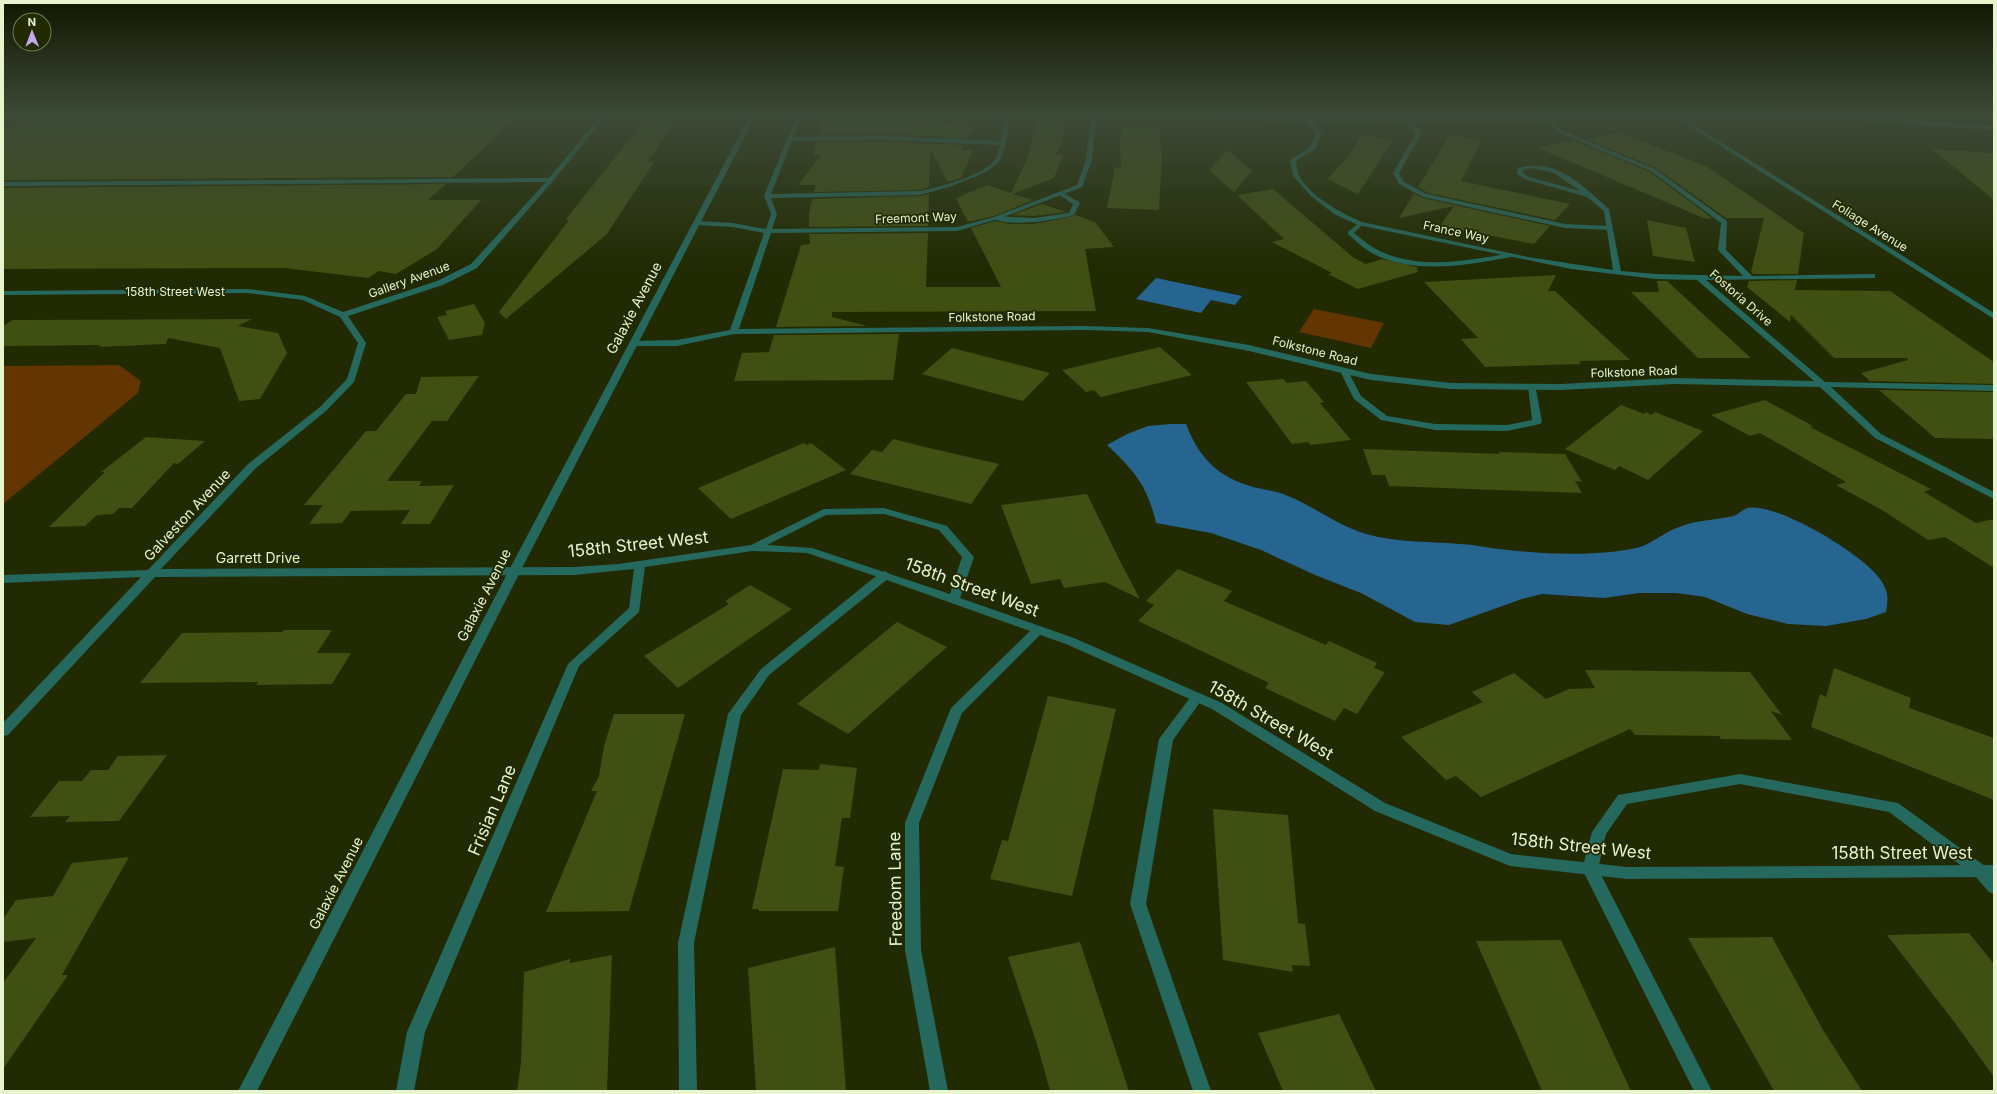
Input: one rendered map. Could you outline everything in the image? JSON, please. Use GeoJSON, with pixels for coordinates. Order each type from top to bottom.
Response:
{"type":"FeatureCollection","features":[{"type":"Feature","properties":{"kind":"street","name":"Gallery Avenue"},"geometry":{"type":"LineString","coordinates":[[343,315],[440,283],[474,266],[562,166]]}},
{"type":"Feature","properties":{"kind":"street","name":"Galaxie Avenue"},"geometry":{"type":"LineString","coordinates":[[247,1091],[514,572],[726,166]]}},
{"type":"Feature","properties":{"kind":"street"},"geometry":{"type":"LineString","coordinates":[[734,332],[774,214],[767,196],[778,166]]}},
{"type":"Feature","properties":{"kind":"street"},"geometry":{"type":"LineString","coordinates":[[767,196],[920,193],[937,190],[988,169],[991,166]]}},
{"type":"Feature","properties":{"kind":"street","name":"Freemont Way"},"geometry":{"type":"LineString","coordinates":[[696,223],[733,225],[767,232],[957,229],[996,218],[1080,186],[1089,166]]}},
{"type":"Feature","properties":{"kind":"street","name":"France Way"},"geometry":{"type":"LineString","coordinates":[[1294,166],[1296,176],[1313,195],[1336,213],[1360,224],[1511,255],[1663,277],[1699,278]]}},
{"type":"Feature","properties":{"kind":"street"},"geometry":{"type":"LineString","coordinates":[[1400,166],[1396,173],[1401,183],[1425,196],[1565,226],[1610,228]]}},
{"type":"Feature","properties":{"kind":"street"},"geometry":{"type":"LineString","coordinates":[[1530,166],[1520,169],[1520,174],[1527,178],[1589,195]]}},
{"type":"Feature","properties":{"kind":"street"},"geometry":{"type":"LineString","coordinates":[[1531,166],[1549,168],[1568,177],[1607,210],[1617,271]]}},
{"type":"Feature","properties":{"kind":"street","name":"Fostoria Drive"},"geometry":{"type":"LineString","coordinates":[[1643,166],[1652,170],[1725,222],[1722,250],[1750,278]]}},
{"type":"Feature","properties":{"kind":"street","name":"Foliage Avenue"},"geometry":{"type":"LineString","coordinates":[[1755,166],[1994,317]]}},
{"type":"Feature","properties":{"kind":"street"},"geometry":{"type":"LineString","coordinates":[[3,184],[551,180]]}},
{"type":"Feature","properties":{"kind":"street"},"geometry":{"type":"LineString","coordinates":[[996,218],[1024,222],[1050,219],[1072,214],[1076,203],[1060,193]]}},
{"type":"Feature","properties":{"kind":"street"},"geometry":{"type":"LineString","coordinates":[[1360,224],[1350,233],[1380,254],[1415,264],[1463,264],[1511,255]]}},
{"type":"Feature","properties":{"kind":"street"},"geometry":{"type":"LineString","coordinates":[[1750,278],[1872,276]]}},
{"type":"Feature","properties":{"kind":"street","name":"Fostoria Drive"},"geometry":{"type":"LineString","coordinates":[[1699,278],[1750,278]]}},
{"type":"Feature","properties":{"kind":"street","name":"Fostoria Drive"},"geometry":{"type":"LineString","coordinates":[[1699,278],[1822,384],[1878,436],[1994,496]]}},
{"type":"Feature","properties":{"kind":"street","name":"158th Street West"},"geometry":{"type":"LineString","coordinates":[[3,293],[248,291],[305,298],[343,315]]}},
{"type":"Feature","properties":{"kind":"street","name":"Galveston Avenue"},"geometry":{"type":"LineString","coordinates":[[3,731],[252,466],[323,409],[351,380],[362,343],[343,315]]}},
{"type":"Feature","properties":{"kind":"street","name":"Folkstone Road"},"geometry":{"type":"LineString","coordinates":[[633,344],[677,343],[734,332],[1077,328],[1148,330],[1249,348],[1371,377],[1451,386],[1532,386],[1674,381],[1994,388]]}},
{"type":"Feature","properties":{"kind":"street"},"geometry":{"type":"LineString","coordinates":[[1344,371],[1356,397],[1384,418],[1435,427],[1507,428],[1537,422],[1532,386]]}},
{"type":"Feature","properties":{"kind":"street"},"geometry":{"type":"LineString","coordinates":[[752,548],[824,512],[884,511],[943,528],[968,557],[954,599]]}},
{"type":"Feature","properties":{"kind":"street","name":"158th Street West"},"geometry":{"type":"LineString","coordinates":[[514,572],[574,571],[640,564],[752,548],[808,550],[886,575],[1070,641],[1217,706],[1380,807],[1510,860],[1627,873],[1987,871]]}},
{"type":"Feature","properties":{"kind":"street","name":"Frisian Lane"},"geometry":{"type":"LineString","coordinates":[[405,1091],[416,1032],[574,664],[635,609],[640,564]]}},
{"type":"Feature","properties":{"kind":"street","name":"Garrett Drive"},"geometry":{"type":"LineString","coordinates":[[3,579],[152,573],[514,572]]}},
{"type":"Feature","properties":{"kind":"street"},"geometry":{"type":"LineString","coordinates":[[688,1091],[686,943],[735,714],[765,672],[886,575]]}},
{"type":"Feature","properties":{"kind":"street","name":"Freedom Lane"},"geometry":{"type":"LineString","coordinates":[[939,1091],[913,950],[912,823],[956,711],[1038,630]]}},
{"type":"Feature","properties":{"kind":"street"},"geometry":{"type":"LineString","coordinates":[[1197,698],[1166,739],[1138,904],[1202,1091]]}},
{"type":"Feature","properties":{"kind":"street"},"geometry":{"type":"LineString","coordinates":[[1703,1091],[1590,868],[1599,832],[1623,798],[1740,778],[1893,807],[1987,871],[1994,887]]}},
{"type":"Feature","properties":{"kind":"shaded area"},"geometry":{"type":"Polygon","coordinates":[[[1314,309],[1384,323],[1371,348],[1299,332],[1314,309]]]}},
{"type":"Feature","properties":{"kind":"shaded area"},"geometry":{"type":"Polygon","coordinates":[[[119,365],[141,381],[138,393],[3,504],[3,366],[119,365]]]}},
{"type":"Feature","properties":{"kind":"water"},"geometry":{"type":"Polygon","coordinates":[[[1156,278],[1242,296],[1235,305],[1211,300],[1201,313],[1136,299],[1156,278]]]}},
{"type":"Feature","properties":{"kind":"water"},"geometry":{"type":"Polygon","coordinates":[[[1186,424],[1197,447],[1204,456],[1220,472],[1230,478],[1253,487],[1284,494],[1350,528],[1372,536],[1384,538],[1533,552],[1568,554],[1602,553],[1636,548],[1673,529],[1699,521],[1734,516],[1748,508],[1762,508],[1799,522],[1821,533],[1859,559],[1873,571],[1882,582],[1886,590],[1887,597],[1886,612],[1866,619],[1826,626],[1788,624],[1747,614],[1705,597],[1676,593],[1639,593],[1604,598],[1542,594],[1522,599],[1449,625],[1415,622],[1361,593],[1315,575],[1261,550],[1211,533],[1156,523],[1149,499],[1139,480],[1107,445],[1127,434],[1148,426],[1186,424]]]}},
{"type":"Feature","properties":{"kind":"building"},"geometry":{"type":"Polygon","coordinates":[[[3,166],[465,166],[453,177],[3,180],[3,166]]]}},
{"type":"Feature","properties":{"kind":"building"},"geometry":{"type":"Polygon","coordinates":[[[608,166],[651,166],[607,234],[506,319],[499,312],[569,220],[566,219],[608,166]]]}},
{"type":"Feature","properties":{"kind":"building"},"geometry":{"type":"Polygon","coordinates":[[[813,166],[930,166],[929,187],[920,190],[814,192],[816,185],[798,185],[813,166]]]}},
{"type":"Feature","properties":{"kind":"building"},"geometry":{"type":"Polygon","coordinates":[[[939,166],[966,166],[961,178],[948,182],[939,166]]]}},
{"type":"Feature","properties":{"kind":"building"},"geometry":{"type":"Polygon","coordinates":[[[1024,166],[1059,166],[1054,178],[1013,194],[1033,200],[994,216],[968,222],[956,198],[987,185],[1011,193],[1024,166]]]}},
{"type":"Feature","properties":{"kind":"building"},"geometry":{"type":"Polygon","coordinates":[[[1121,166],[1161,166],[1159,210],[1107,208],[1115,167],[1121,168],[1121,166]]]}},
{"type":"Feature","properties":{"kind":"building"},"geometry":{"type":"Polygon","coordinates":[[[1213,166],[1246,166],[1252,171],[1234,192],[1209,170],[1213,166]]]}},
{"type":"Feature","properties":{"kind":"building"},"geometry":{"type":"Polygon","coordinates":[[[1339,166],[1376,166],[1358,194],[1327,179],[1339,166]]]}},
{"type":"Feature","properties":{"kind":"building"},"geometry":{"type":"Polygon","coordinates":[[[1431,166],[1469,166],[1461,181],[1570,204],[1555,220],[1428,193],[1418,187],[1431,166]]]}},
{"type":"Feature","properties":{"kind":"building"},"geometry":{"type":"Polygon","coordinates":[[[1581,166],[1635,166],[1650,172],[1712,218],[1706,219],[1581,166]]]}},
{"type":"Feature","properties":{"kind":"building"},"geometry":{"type":"Polygon","coordinates":[[[1651,166],[1706,166],[1804,233],[1798,274],[1753,274],[1751,272],[1764,218],[1726,218],[1651,166]]]}},
{"type":"Feature","properties":{"kind":"building"},"geometry":{"type":"Polygon","coordinates":[[[1953,166],[1994,166],[1994,200],[1953,166]]]}},
{"type":"Feature","properties":{"kind":"building"},"geometry":{"type":"Polygon","coordinates":[[[446,184],[428,200],[481,200],[437,249],[396,274],[379,271],[368,278],[284,268],[3,269],[3,188],[446,184]]]}},
{"type":"Feature","properties":{"kind":"building"},"geometry":{"type":"Polygon","coordinates":[[[1273,189],[1354,258],[1366,264],[1382,259],[1417,267],[1418,272],[1358,289],[1328,274],[1332,273],[1272,242],[1284,239],[1237,195],[1273,189]]]}},
{"type":"Feature","properties":{"kind":"building"},"geometry":{"type":"Polygon","coordinates":[[[929,194],[928,226],[809,227],[809,214],[812,199],[920,196],[929,194]]]}},
{"type":"Feature","properties":{"kind":"building"},"geometry":{"type":"Polygon","coordinates":[[[1414,194],[1423,198],[1550,226],[1534,244],[1440,226],[1454,206],[1399,218],[1414,194]]]}},
{"type":"Feature","properties":{"kind":"building"},"geometry":{"type":"Polygon","coordinates":[[[1042,204],[1066,212],[1034,216],[1012,215],[1042,204]]]}},
{"type":"Feature","properties":{"kind":"building"},"geometry":{"type":"Polygon","coordinates":[[[1076,215],[1095,222],[1114,247],[1085,249],[1096,311],[832,312],[832,317],[867,326],[776,327],[801,245],[810,244],[809,234],[928,233],[926,287],[1001,287],[971,228],[996,221],[1009,224],[1033,224],[1076,215]]]}},
{"type":"Feature","properties":{"kind":"building"},"geometry":{"type":"Polygon","coordinates":[[[1647,220],[1686,228],[1695,262],[1653,256],[1647,220]]]}},
{"type":"Feature","properties":{"kind":"building"},"geometry":{"type":"Polygon","coordinates":[[[1556,275],[1548,291],[1555,291],[1630,360],[1579,361],[1581,364],[1485,367],[1461,339],[1478,338],[1424,282],[1556,275]]]}},
{"type":"Feature","properties":{"kind":"building"},"geometry":{"type":"Polygon","coordinates":[[[1797,280],[1795,290],[1890,291],[1994,362],[1994,384],[1870,381],[1861,373],[1908,360],[1907,358],[1834,358],[1791,315],[1790,322],[1747,287],[1749,281],[1797,280]]]}},
{"type":"Feature","properties":{"kind":"building"},"geometry":{"type":"Polygon","coordinates":[[[1657,281],[1667,281],[1751,358],[1698,358],[1631,292],[1659,292],[1657,281]]]}},
{"type":"Feature","properties":{"kind":"building"},"geometry":{"type":"Polygon","coordinates":[[[474,304],[485,323],[482,335],[449,340],[437,317],[447,315],[445,311],[474,304]]]}},
{"type":"Feature","properties":{"kind":"building"},"geometry":{"type":"Polygon","coordinates":[[[252,319],[238,326],[278,333],[287,353],[260,399],[239,401],[220,348],[168,338],[166,344],[99,347],[101,345],[3,346],[3,326],[12,320],[252,319]]]}},
{"type":"Feature","properties":{"kind":"building"},"geometry":{"type":"Polygon","coordinates":[[[899,334],[893,380],[734,381],[742,353],[769,352],[774,335],[899,334]]]}},
{"type":"Feature","properties":{"kind":"building"},"geometry":{"type":"Polygon","coordinates":[[[1160,347],[1192,375],[1101,397],[1094,390],[1086,392],[1062,370],[1160,347]]]}},
{"type":"Feature","properties":{"kind":"building"},"geometry":{"type":"Polygon","coordinates":[[[952,348],[1050,373],[1023,401],[922,374],[952,348]]]}},
{"type":"Feature","properties":{"kind":"building"},"geometry":{"type":"Polygon","coordinates":[[[479,376],[447,421],[432,421],[387,481],[422,481],[419,486],[454,485],[430,524],[401,524],[410,510],[351,511],[342,523],[309,524],[323,505],[304,505],[366,431],[376,431],[406,394],[416,394],[421,377],[479,376]]]}},
{"type":"Feature","properties":{"kind":"building"},"geometry":{"type":"Polygon","coordinates":[[[1283,379],[1287,383],[1306,381],[1324,402],[1320,403],[1351,440],[1311,445],[1308,442],[1292,444],[1246,382],[1283,379]]]}},
{"type":"Feature","properties":{"kind":"building"},"geometry":{"type":"Polygon","coordinates":[[[1879,390],[1994,392],[1994,439],[1935,438],[1879,390]]]}},
{"type":"Feature","properties":{"kind":"building"},"geometry":{"type":"Polygon","coordinates":[[[1765,400],[1813,426],[1810,427],[1931,489],[1924,492],[1976,523],[1994,519],[1994,568],[1945,537],[1928,540],[1882,510],[1836,485],[1846,482],[1760,433],[1750,436],[1711,415],[1765,400]]]}},
{"type":"Feature","properties":{"kind":"building"},"geometry":{"type":"Polygon","coordinates":[[[1621,405],[1644,414],[1646,412],[1651,415],[1655,412],[1703,431],[1648,480],[1619,466],[1615,470],[1565,449],[1621,405]]]}},
{"type":"Feature","properties":{"kind":"building"},"geometry":{"type":"Polygon","coordinates":[[[146,437],[205,441],[178,464],[174,463],[132,508],[119,508],[113,514],[97,515],[85,526],[49,527],[105,472],[101,472],[146,437]]]}},
{"type":"Feature","properties":{"kind":"building"},"geometry":{"type":"Polygon","coordinates":[[[893,439],[999,464],[971,504],[850,474],[872,450],[882,452],[893,439]]]}},
{"type":"Feature","properties":{"kind":"building"},"geometry":{"type":"Polygon","coordinates":[[[804,443],[806,445],[811,443],[846,470],[731,519],[698,488],[804,443]]]}},
{"type":"Feature","properties":{"kind":"building"},"geometry":{"type":"Polygon","coordinates":[[[1363,449],[1500,454],[1498,452],[1565,454],[1582,482],[1575,481],[1582,493],[1389,486],[1385,475],[1372,475],[1363,449]]]}},
{"type":"Feature","properties":{"kind":"building"},"geometry":{"type":"Polygon","coordinates":[[[1087,494],[1140,599],[1105,582],[1064,588],[1060,579],[1031,584],[1001,505],[1087,494]]]}},
{"type":"Feature","properties":{"kind":"building"},"geometry":{"type":"Polygon","coordinates":[[[1178,569],[1232,591],[1224,601],[1326,645],[1329,641],[1377,663],[1374,668],[1385,672],[1357,714],[1344,708],[1335,721],[1265,688],[1269,683],[1138,621],[1154,605],[1146,601],[1178,569]]]}},
{"type":"Feature","properties":{"kind":"building"},"geometry":{"type":"Polygon","coordinates":[[[750,585],[792,609],[678,688],[644,656],[729,604],[725,601],[750,585]]]}},
{"type":"Feature","properties":{"kind":"building"},"geometry":{"type":"Polygon","coordinates":[[[897,622],[947,647],[848,734],[797,704],[897,622]]]}},
{"type":"Feature","properties":{"kind":"building"},"geometry":{"type":"Polygon","coordinates":[[[284,630],[332,630],[317,653],[351,653],[332,684],[256,685],[258,682],[140,683],[182,633],[282,632],[284,630]]]}},
{"type":"Feature","properties":{"kind":"building"},"geometry":{"type":"Polygon","coordinates":[[[1834,668],[1911,698],[1909,708],[1994,738],[1994,800],[1811,727],[1820,694],[1826,697],[1834,668]]]}},
{"type":"Feature","properties":{"kind":"building"},"geometry":{"type":"Polygon","coordinates":[[[1585,670],[1750,672],[1782,715],[1771,711],[1792,740],[1721,739],[1719,736],[1635,735],[1630,729],[1481,797],[1456,776],[1446,780],[1401,737],[1483,702],[1472,692],[1514,673],[1546,699],[1569,689],[1595,688],[1585,670]]]}},
{"type":"Feature","properties":{"kind":"building"},"geometry":{"type":"Polygon","coordinates":[[[1048,696],[1116,709],[1072,896],[990,879],[1002,840],[1008,841],[1048,696]]]}},
{"type":"Feature","properties":{"kind":"building"},"geometry":{"type":"Polygon","coordinates":[[[614,714],[685,714],[629,911],[546,912],[597,791],[591,791],[599,776],[604,746],[614,714]]]}},
{"type":"Feature","properties":{"kind":"building"},"geometry":{"type":"Polygon","coordinates":[[[167,755],[119,821],[65,822],[70,816],[30,817],[59,781],[82,781],[91,770],[108,770],[118,756],[167,755]]]}},
{"type":"Feature","properties":{"kind":"building"},"geometry":{"type":"Polygon","coordinates":[[[820,764],[857,768],[850,818],[842,818],[835,866],[844,867],[838,911],[759,911],[758,909],[752,909],[783,769],[819,770],[820,764]]]}},
{"type":"Feature","properties":{"kind":"building"},"geometry":{"type":"Polygon","coordinates":[[[1213,809],[1288,815],[1298,923],[1305,924],[1310,966],[1292,965],[1293,972],[1223,960],[1213,809]]]}},
{"type":"Feature","properties":{"kind":"building"},"geometry":{"type":"Polygon","coordinates":[[[129,857],[62,975],[68,975],[3,1069],[3,983],[36,938],[3,942],[3,919],[16,900],[53,896],[72,863],[129,857]]]}},
{"type":"Feature","properties":{"kind":"building"},"geometry":{"type":"Polygon","coordinates":[[[1969,933],[1994,964],[1994,1077],[1955,1023],[1887,935],[1969,933]]]}},
{"type":"Feature","properties":{"kind":"building"},"geometry":{"type":"Polygon","coordinates":[[[1772,937],[1823,1030],[1862,1091],[1774,1091],[1688,938],[1772,937]]]}},
{"type":"Feature","properties":{"kind":"building"},"geometry":{"type":"Polygon","coordinates":[[[1561,940],[1631,1091],[1542,1091],[1476,941],[1561,940]]]}},
{"type":"Feature","properties":{"kind":"building"},"geometry":{"type":"Polygon","coordinates":[[[1080,942],[1129,1091],[1050,1091],[1037,1044],[1008,957],[1080,942]]]}},
{"type":"Feature","properties":{"kind":"building"},"geometry":{"type":"Polygon","coordinates":[[[835,947],[846,1091],[756,1091],[748,968],[835,947]]]}},
{"type":"Feature","properties":{"kind":"building"},"geometry":{"type":"Polygon","coordinates":[[[612,955],[607,1091],[517,1091],[521,1062],[524,972],[570,959],[570,963],[612,955]]]}},
{"type":"Feature","properties":{"kind":"building"},"geometry":{"type":"Polygon","coordinates":[[[1339,1014],[1376,1091],[1283,1091],[1258,1033],[1339,1014]]]}}]}
